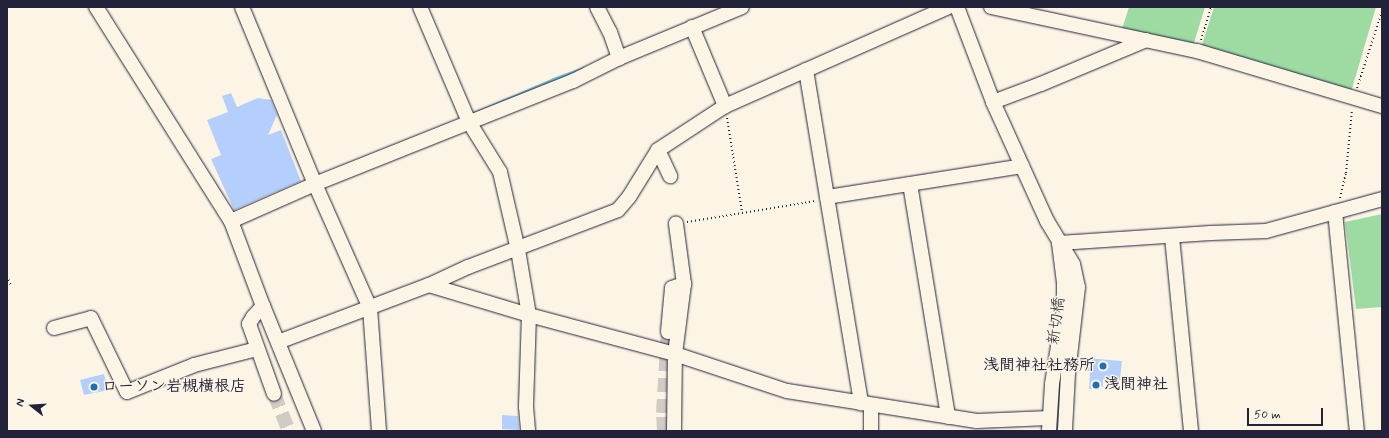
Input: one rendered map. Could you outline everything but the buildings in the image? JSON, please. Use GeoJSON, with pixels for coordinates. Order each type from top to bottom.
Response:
{"type":"FeatureCollection","features":[{"type":"Feature","properties":{"kind":"street"},"geometry":{"type":"LineString","coordinates":[[96,7],[231,221],[263,306],[314,431]]}},
{"type":"Feature","properties":{"kind":"street"},"geometry":{"type":"LineString","coordinates":[[242,7],[315,184],[370,308],[379,431]]}},
{"type":"Feature","properties":{"kind":"street"},"geometry":{"type":"LineString","coordinates":[[420,7],[469,122],[500,172],[518,250],[529,315],[526,407],[528,431]]}},
{"type":"Feature","properties":{"kind":"street"},"geometry":{"type":"LineString","coordinates":[[597,7],[610,32],[619,58]]}},
{"type":"Feature","properties":{"kind":"street"},"geometry":{"type":"LineString","coordinates":[[231,221],[315,184],[573,81],[619,58],[742,7]]}},
{"type":"Feature","properties":{"kind":"street"},"geometry":{"type":"LineString","coordinates":[[278,342],[429,286],[468,268],[518,250],[618,210],[630,197],[658,150],[725,106],[948,7]]}},
{"type":"Feature","properties":{"kind":"street"},"geometry":{"type":"LineString","coordinates":[[429,286],[529,315],[675,354],[787,392],[977,421],[1049,424],[1052,384],[1064,308],[1064,283],[1059,243],[993,102],[957,7]]}},
{"type":"Feature","properties":{"kind":"street"},"geometry":{"type":"LineString","coordinates":[[991,7],[1197,51],[1382,106]]}},
{"type":"Feature","properties":{"kind":"street"},"geometry":{"type":"LineString","coordinates":[[692,28],[725,106]]}},
{"type":"Feature","properties":{"kind":"street"},"geometry":{"type":"LineString","coordinates":[[993,102],[1041,84],[1146,40]]}},
{"type":"Feature","properties":{"kind":"street"},"geometry":{"type":"LineString","coordinates":[[806,70],[827,198],[871,431]]}},
{"type":"Feature","properties":{"kind":"street"},"geometry":{"type":"LineString","coordinates":[[658,150],[670,176]]}},
{"type":"Feature","properties":{"kind":"street"},"geometry":{"type":"LineString","coordinates":[[827,198],[1022,166]]}},
{"type":"Feature","properties":{"kind":"street"},"geometry":{"type":"LineString","coordinates":[[910,184],[948,417]]}},
{"type":"Feature","properties":{"kind":"street"},"geometry":{"type":"LineString","coordinates":[[1059,243],[1266,231],[1382,199]]}},
{"type":"Feature","properties":{"kind":"street"},"geometry":{"type":"LineString","coordinates":[[1335,212],[1357,431]]}},
{"type":"Feature","properties":{"kind":"street"},"geometry":{"type":"LineString","coordinates":[[674,431],[675,354],[684,284],[676,224]]}},
{"type":"Feature","properties":{"kind":"street"},"geometry":{"type":"LineString","coordinates":[[1172,237],[1191,431]]}},
{"type":"Feature","properties":{"kind":"street","name":"新切橋"},"geometry":{"type":"LineString","coordinates":[[1059,243],[1073,264],[1078,288],[1068,373],[1065,431]]}},
{"type":"Feature","properties":{"kind":"street"},"geometry":{"type":"LineString","coordinates":[[668,332],[672,288],[684,284]]}},
{"type":"Feature","properties":{"kind":"street"},"geometry":{"type":"LineString","coordinates":[[263,306],[249,324],[274,394]]}},
{"type":"Feature","properties":{"kind":"street"},"geometry":{"type":"LineString","coordinates":[[54,328],[91,318],[128,392],[194,365],[257,349]]}},
{"type":"Feature","properties":{"kind":"path"},"geometry":{"type":"LineString","coordinates":[[1197,51],[1211,7]]}},
{"type":"Feature","properties":{"kind":"path"},"geometry":{"type":"LineString","coordinates":[[1335,212],[1346,173],[1354,98],[1382,11]]}},
{"type":"Feature","properties":{"kind":"path"},"geometry":{"type":"LineString","coordinates":[[725,106],[742,212]]}},
{"type":"Feature","properties":{"kind":"path"},"geometry":{"type":"LineString","coordinates":[[676,224],[827,198]]}},
{"type":"Feature","properties":{"kind":"path"},"geometry":{"type":"LineString","coordinates":[[7,276],[11,286]]}},
{"type":"Feature","properties":{"kind":"green space"},"geometry":{"type":"Polygon","coordinates":[[[1129,7],[1205,7],[1193,46],[1122,29],[1129,7]]]}},
{"type":"Feature","properties":{"kind":"green space"},"geometry":{"type":"Polygon","coordinates":[[[1214,7],[1376,7],[1351,92],[1201,48],[1214,7]]]}},
{"type":"Feature","properties":{"kind":"green space"},"geometry":{"type":"Polygon","coordinates":[[[1382,214],[1382,307],[1356,309],[1345,222],[1382,214]]]}},
{"type":"Feature","properties":{"kind":"waterway"},"geometry":{"type":"LineString","coordinates":[[470,115],[553,79],[583,68]]}},
{"type":"Feature","properties":{"kind":"tunnel"},"geometry":{"type":"LineString","coordinates":[[664,431],[663,413],[668,332]]}},
{"type":"Feature","properties":{"kind":"tunnel"},"geometry":{"type":"LineString","coordinates":[[274,394],[289,431]]}},
{"type":"Feature","properties":{"kind":"place","name":"浅間神社社務所"},"geometry":{"type":"Point","coordinates":[1103,366]}},
{"type":"Feature","properties":{"kind":"place","name":"浅間神社"},"geometry":{"type":"Point","coordinates":[1096,385]}},
{"type":"Feature","properties":{"kind":"place","name":"ローソン岩槻横根店"},"geometry":{"type":"Point","coordinates":[94,387]}}]}
